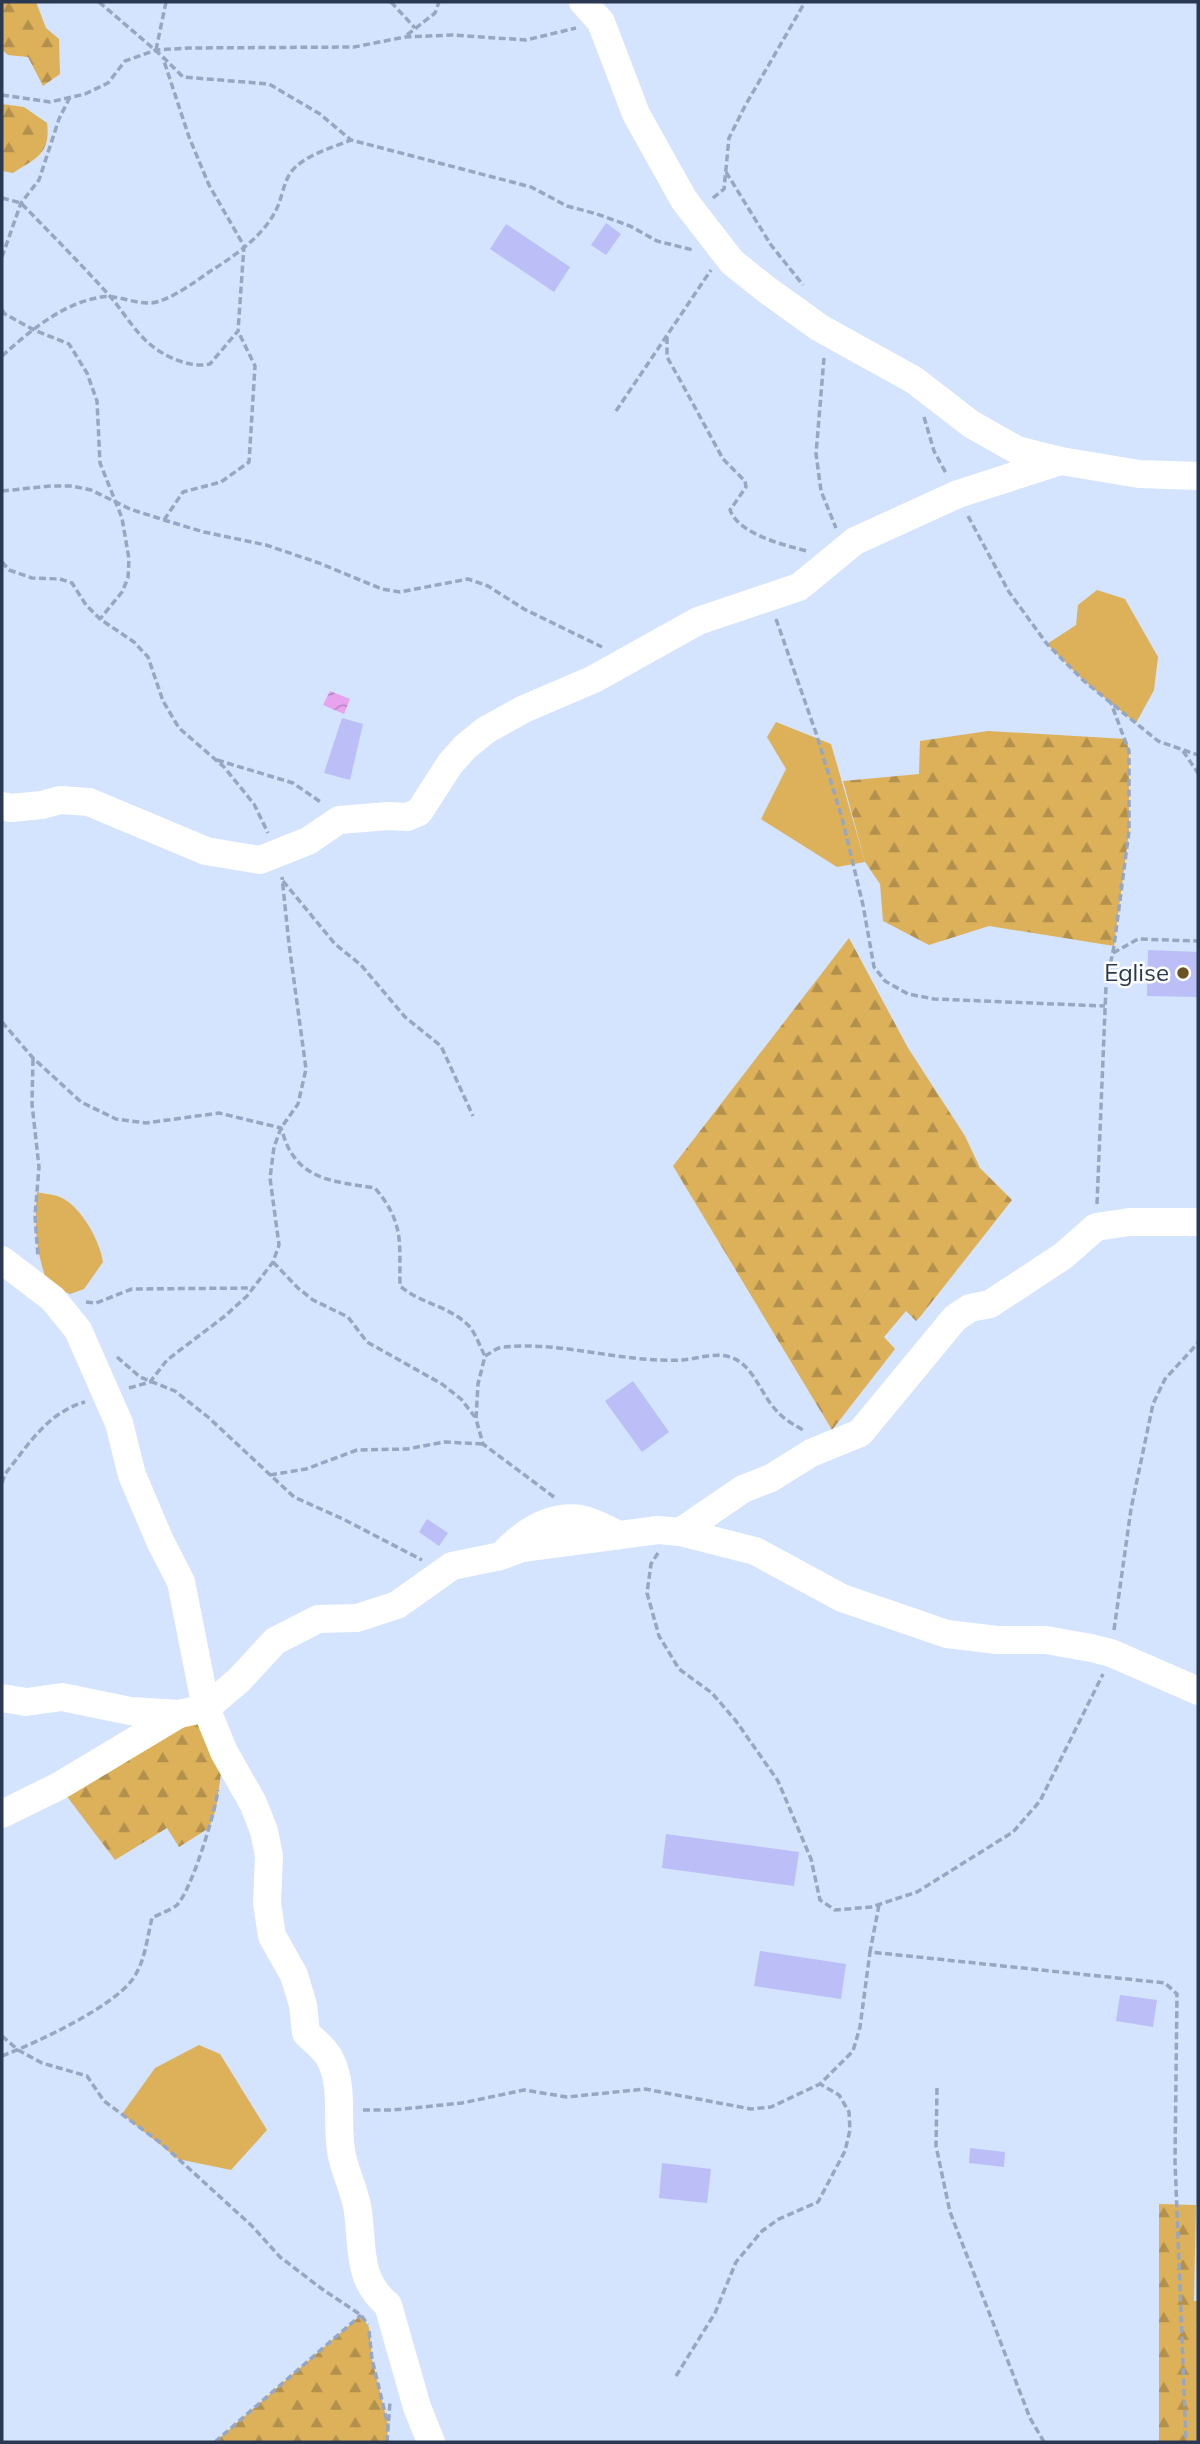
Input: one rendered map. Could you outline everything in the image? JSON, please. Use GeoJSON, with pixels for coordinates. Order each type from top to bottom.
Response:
{"type":"FeatureCollection","features":[{"type":"Feature","properties":{"kind":"street"},"geometry":{"type":"LineString","coordinates":[[592,12],[636,114],[684,200],[732,262],[825,331],[914,380],[971,424],[1017,450],[1061,461],[1139,474],[1198,476]]}},
{"type":"Feature","properties":{"kind":"street"},"geometry":{"type":"LineString","coordinates":[[2,806],[42,806],[60,800],[89,803],[206,851],[260,860],[281,867],[307,841],[339,820],[407,817],[419,812],[464,747],[486,730],[524,709],[594,679],[698,621],[799,587],[855,541],[958,494],[1061,461]]}},
{"type":"Feature","properties":{"kind":"street"},"geometry":{"type":"LineString","coordinates":[[680,1532],[743,1489],[771,1478],[811,1453],[860,1433],[955,1318],[970,1308],[990,1304],[1000,1298],[1063,1256],[1096,1227],[1154,1221],[1198,1222]]}},
{"type":"Feature","properties":{"kind":"street"},"geometry":{"type":"LineString","coordinates":[[2,1260],[53,1299],[78,1330],[120,1423],[132,1475],[181,1582],[192,1711],[224,1752],[253,1803],[264,1830],[269,1856],[267,1903],[272,1936],[294,1975],[303,2005],[306,2033],[323,2048],[332,2062],[338,2092],[341,2154],[358,2211],[360,2247],[371,2305],[388,2305],[417,2407],[430,2442]]}},
{"type":"Feature","properties":{"kind":"street"},"geometry":{"type":"LineString","coordinates":[[501,1556],[536,1526],[554,1520],[582,1519],[617,1534]]}},
{"type":"Feature","properties":{"kind":"street"},"geometry":{"type":"LineString","coordinates":[[2,1814],[34,1800],[192,1711],[239,1681],[275,1641],[317,1619],[357,1618],[397,1605],[452,1566],[501,1556],[522,1548],[617,1534],[657,1530],[680,1532],[755,1551],[842,1598],[947,1634],[997,1640],[1046,1640],[1111,1653],[1198,1691]]}},
{"type":"Feature","properties":{"kind":"street"},"geometry":{"type":"LineString","coordinates":[[2,1698],[26,1702],[62,1697],[130,1711],[192,1711]]}},
{"type":"Feature","properties":{"kind":"path"},"geometry":{"type":"LineString","coordinates":[[99,2],[156,50],[183,77],[269,85],[320,114],[351,140],[531,187],[567,206],[630,226],[657,241],[698,251]]}},
{"type":"Feature","properties":{"kind":"path"},"geometry":{"type":"LineString","coordinates":[[156,50],[166,2]]}},
{"type":"Feature","properties":{"kind":"path"},"geometry":{"type":"LineString","coordinates":[[391,2],[415,29]]}},
{"type":"Feature","properties":{"kind":"path"},"geometry":{"type":"LineString","coordinates":[[405,37],[435,13],[439,2]]}},
{"type":"Feature","properties":{"kind":"path"},"geometry":{"type":"LineString","coordinates":[[709,201],[724,189],[729,138],[805,2]]}},
{"type":"Feature","properties":{"kind":"path"},"geometry":{"type":"LineString","coordinates":[[2,95],[50,102],[70,97],[108,83],[125,61],[156,50],[354,47],[405,37],[452,35],[526,40],[592,12]]}},
{"type":"Feature","properties":{"kind":"path"},"geometry":{"type":"LineString","coordinates":[[162,56],[189,137],[209,185],[244,246],[238,331],[254,366],[249,462],[222,482],[183,492],[164,520]]}},
{"type":"Feature","properties":{"kind":"path"},"geometry":{"type":"LineString","coordinates":[[2,257],[21,203],[40,180],[59,119],[70,97]]}},
{"type":"Feature","properties":{"kind":"path"},"geometry":{"type":"LineString","coordinates":[[2,356],[67,308],[97,297],[149,304],[165,299],[210,271],[263,231],[276,212],[291,173],[309,158],[351,140]]}},
{"type":"Feature","properties":{"kind":"path"},"geometry":{"type":"LineString","coordinates":[[726,172],[771,245],[805,287]]}},
{"type":"Feature","properties":{"kind":"path"},"geometry":{"type":"LineString","coordinates":[[2,198],[21,203],[110,297],[135,329],[160,352],[197,366],[210,364],[238,331]]}},
{"type":"Feature","properties":{"kind":"path"},"geometry":{"type":"LineString","coordinates":[[616,411],[719,257],[732,262]]}},
{"type":"Feature","properties":{"kind":"path"},"geometry":{"type":"LineString","coordinates":[[2,310],[34,330],[69,344],[87,373],[97,401],[100,463],[122,518],[129,559],[128,578],[122,592],[100,619]]}},
{"type":"Feature","properties":{"kind":"path"},"geometry":{"type":"LineString","coordinates":[[667,337],[667,356],[698,414],[723,458],[745,481],[746,487],[730,510],[733,519],[781,545],[839,554],[821,491],[816,454],[825,331]]}},
{"type":"Feature","properties":{"kind":"path"},"geometry":{"type":"LineString","coordinates":[[924,416],[934,451],[1009,592],[1047,645],[1084,681],[1158,741],[1198,755]]}},
{"type":"Feature","properties":{"kind":"path"},"geometry":{"type":"LineString","coordinates":[[2,491],[72,486],[91,490],[164,520],[204,532],[266,545],[382,589],[400,592],[468,579],[488,586],[563,630],[629,659]]}},
{"type":"Feature","properties":{"kind":"path"},"geometry":{"type":"LineString","coordinates":[[2,563],[9,570],[32,578],[60,579],[72,583],[86,605],[100,619],[134,642],[148,657],[163,701],[179,728],[214,759],[254,804],[281,867],[335,944],[361,965],[405,1017],[441,1046],[473,1115]]}},
{"type":"Feature","properties":{"kind":"path"},"geometry":{"type":"LineString","coordinates":[[769,598],[824,757],[863,905],[874,967],[885,981],[908,994],[934,999],[1105,1006]]}},
{"type":"Feature","properties":{"kind":"path"},"geometry":{"type":"LineString","coordinates":[[1096,1227],[1106,986],[1129,831],[1129,751],[1111,703]]}},
{"type":"Feature","properties":{"kind":"path"},"geometry":{"type":"LineString","coordinates":[[1182,749],[1198,773]]}},
{"type":"Feature","properties":{"kind":"path"},"geometry":{"type":"LineString","coordinates":[[214,759],[293,783],[317,798],[339,820]]}},
{"type":"Feature","properties":{"kind":"path"},"geometry":{"type":"LineString","coordinates":[[2,1483],[5,1474],[46,1423],[68,1406],[150,1382],[167,1360],[225,1316],[274,1262],[279,1245],[270,1178],[274,1147],[281,1128],[298,1104],[306,1069],[281,867]]}},
{"type":"Feature","properties":{"kind":"path"},"geometry":{"type":"LineString","coordinates":[[1112,953],[1138,939],[1198,941]]}},
{"type":"Feature","properties":{"kind":"path"},"geometry":{"type":"LineString","coordinates":[[2,1022],[33,1058],[81,1102],[116,1119],[146,1123],[219,1113],[281,1128]]}},
{"type":"Feature","properties":{"kind":"path"},"geometry":{"type":"LineString","coordinates":[[33,1058],[32,1104],[40,1167],[35,1216],[37,1255],[41,1265]]}},
{"type":"Feature","properties":{"kind":"path"},"geometry":{"type":"LineString","coordinates":[[281,1128],[292,1154],[311,1173],[331,1181],[375,1188],[390,1206],[400,1236],[400,1286],[412,1296],[454,1314],[470,1328],[485,1356],[478,1384],[476,1419],[483,1444]]}},
{"type":"Feature","properties":{"kind":"path"},"geometry":{"type":"LineString","coordinates":[[274,1262],[313,1300],[348,1317],[368,1342],[442,1384],[461,1399],[476,1419]]}},
{"type":"Feature","properties":{"kind":"path"},"geometry":{"type":"LineString","coordinates":[[53,1299],[96,1303],[132,1289],[253,1288]]}},
{"type":"Feature","properties":{"kind":"path"},"geometry":{"type":"LineString","coordinates":[[680,1532],[661,1548],[651,1564],[648,1593],[659,1636],[679,1669],[712,1693],[736,1721],[778,1781],[811,1859],[820,1900],[835,1910],[879,1905],[917,1892],[1013,1832],[1040,1801],[1111,1653],[1131,1508],[1153,1404],[1165,1379],[1198,1343]]}},
{"type":"Feature","properties":{"kind":"path"},"geometry":{"type":"LineString","coordinates":[[485,1356],[500,1347],[535,1346],[620,1358],[680,1360],[710,1356],[731,1357],[748,1370],[774,1409],[790,1423],[832,1445]]}},
{"type":"Feature","properties":{"kind":"path"},"geometry":{"type":"LineString","coordinates":[[114,1355],[140,1377],[175,1391],[208,1417],[294,1497],[344,1519],[421,1559],[452,1566]]}},
{"type":"Feature","properties":{"kind":"path"},"geometry":{"type":"LineString","coordinates":[[270,1475],[306,1469],[357,1450],[407,1449],[444,1442],[483,1444],[582,1519]]}},
{"type":"Feature","properties":{"kind":"path"},"geometry":{"type":"LineString","coordinates":[[2,2056],[61,2029],[120,1994],[133,1979],[141,1965],[152,1918],[177,1905],[193,1874],[216,1809],[224,1752]]}},
{"type":"Feature","properties":{"kind":"path"},"geometry":{"type":"LineString","coordinates":[[339,2110],[393,2110],[462,2103],[524,2090],[567,2097],[645,2088],[751,2109],[771,2107],[820,2084],[853,2051],[860,2027],[879,1905]]}},
{"type":"Feature","properties":{"kind":"path"},"geometry":{"type":"LineString","coordinates":[[870,1952],[1165,1983],[1177,1994],[1175,2161],[1186,2442]]}},
{"type":"Feature","properties":{"kind":"path"},"geometry":{"type":"LineString","coordinates":[[2,2036],[18,2050],[42,2063],[87,2076],[104,2101],[161,2143],[252,2226],[280,2257],[321,2289],[371,2305]]}},
{"type":"Feature","properties":{"kind":"path"},"geometry":{"type":"LineString","coordinates":[[676,2376],[715,2313],[736,2262],[762,2231],[779,2219],[818,2202],[845,2151],[850,2130],[849,2112],[839,2095],[820,2084]]}},
{"type":"Feature","properties":{"kind":"path"},"geometry":{"type":"LineString","coordinates":[[937,2088],[936,2146],[950,2212],[1030,2418],[1044,2442]]}},
{"type":"Feature","properties":{"kind":"path"},"geometry":{"type":"LineString","coordinates":[[371,2305],[369,2327],[372,2359],[388,2425]]}},
{"type":"Feature","properties":{"kind":"path"},"geometry":{"type":"LineString","coordinates":[[369,2327],[371,2305]]}},
{"type":"Feature","properties":{"kind":"path"},"geometry":{"type":"LineString","coordinates":[[215,2442],[371,2305]]}},
{"type":"Feature","properties":{"kind":"green space"},"geometry":{"type":"Polygon","coordinates":[[[2,2],[36,2],[46,28],[59,39],[60,74],[43,86],[28,57],[8,55],[2,50],[2,2]]]}},
{"type":"Feature","properties":{"kind":"green space"},"geometry":{"type":"Polygon","coordinates":[[[2,104],[24,107],[47,123],[47,142],[40,154],[13,173],[2,171],[2,104]]]}},
{"type":"Feature","properties":{"kind":"green space"},"geometry":{"type":"Polygon","coordinates":[[[1097,590],[1125,599],[1158,657],[1154,690],[1136,723],[1084,681],[1047,644],[1076,625],[1078,605],[1097,590]]]}},
{"type":"Feature","properties":{"kind":"green space"},"geometry":{"type":"Polygon","coordinates":[[[776,722],[831,744],[865,862],[837,867],[761,819],[786,769],[767,737],[776,722]]]}},
{"type":"Feature","properties":{"kind":"green space"},"geometry":{"type":"Polygon","coordinates":[[[988,731],[1126,739],[1129,751],[1129,831],[1114,946],[989,926],[929,945],[883,921],[880,884],[865,862],[843,781],[919,774],[920,741],[988,731]]]}},
{"type":"Feature","properties":{"kind":"green space"},"geometry":{"type":"Polygon","coordinates":[[[849,938],[908,1048],[965,1136],[980,1168],[1012,1200],[920,1317],[916,1321],[906,1311],[884,1337],[895,1349],[832,1430],[673,1166],[849,938]]]}},
{"type":"Feature","properties":{"kind":"green space"},"geometry":{"type":"Polygon","coordinates":[[[37,1192],[57,1196],[68,1202],[82,1216],[94,1235],[103,1262],[84,1289],[70,1294],[48,1285],[37,1240],[37,1192]]]}},
{"type":"Feature","properties":{"kind":"green space"},"geometry":{"type":"Polygon","coordinates":[[[206,1708],[224,1752],[216,1809],[209,1828],[179,1847],[167,1828],[115,1860],[59,1786],[206,1708]]]}},
{"type":"Feature","properties":{"kind":"green space"},"geometry":{"type":"Polygon","coordinates":[[[199,2045],[220,2054],[267,2130],[231,2170],[178,2159],[122,2114],[155,2068],[199,2045]]]}},
{"type":"Feature","properties":{"kind":"green space"},"geometry":{"type":"Polygon","coordinates":[[[1159,2204],[1196,2205],[1194,2301],[1198,2301],[1198,2442],[1159,2442],[1159,2204]]]}},
{"type":"Feature","properties":{"kind":"green space"},"geometry":{"type":"Polygon","coordinates":[[[361,2315],[369,2327],[372,2359],[388,2425],[387,2442],[215,2442],[361,2315]]]}},
{"type":"Feature","properties":{"kind":"water"},"geometry":{"type":"Polygon","coordinates":[[[330,691],[350,699],[344,714],[323,705],[330,691]]]}},
{"type":"Feature","properties":{"kind":"building"},"geometry":{"type":"Polygon","coordinates":[[[606,223],[621,234],[606,255],[591,245],[606,223]]]}},
{"type":"Feature","properties":{"kind":"building"},"geometry":{"type":"Polygon","coordinates":[[[506,224],[570,267],[554,292],[490,249],[506,224]]]}},
{"type":"Feature","properties":{"kind":"building"},"geometry":{"type":"Polygon","coordinates":[[[342,718],[363,724],[350,780],[324,773],[342,718]]]}},
{"type":"Feature","properties":{"kind":"building"},"geometry":{"type":"Polygon","coordinates":[[[1148,950],[1198,952],[1198,997],[1147,996],[1148,950]]]}},
{"type":"Feature","properties":{"kind":"building"},"geometry":{"type":"Polygon","coordinates":[[[633,1381],[669,1432],[642,1452],[605,1401],[633,1381]]]}},
{"type":"Feature","properties":{"kind":"building"},"geometry":{"type":"Polygon","coordinates":[[[427,1519],[448,1533],[439,1546],[419,1532],[427,1519]]]}},
{"type":"Feature","properties":{"kind":"building"},"geometry":{"type":"Polygon","coordinates":[[[666,1834],[799,1852],[794,1886],[662,1868],[666,1834]]]}},
{"type":"Feature","properties":{"kind":"building"},"geometry":{"type":"Polygon","coordinates":[[[760,1951],[846,1964],[841,1999],[754,1986],[760,1951]]]}},
{"type":"Feature","properties":{"kind":"building"},"geometry":{"type":"Polygon","coordinates":[[[1120,1995],[1157,2000],[1153,2027],[1116,2021],[1120,1995]]]}},
{"type":"Feature","properties":{"kind":"building"},"geometry":{"type":"Polygon","coordinates":[[[970,2148],[1005,2152],[1004,2167],[969,2163],[970,2148]]]}},
{"type":"Feature","properties":{"kind":"building"},"geometry":{"type":"Polygon","coordinates":[[[662,2163],[711,2169],[707,2203],[659,2198],[662,2163]]]}},
{"type":"Feature","properties":{"kind":"place","name":"Eglise"},"geometry":{"type":"Point","coordinates":[1183,973]}}]}
